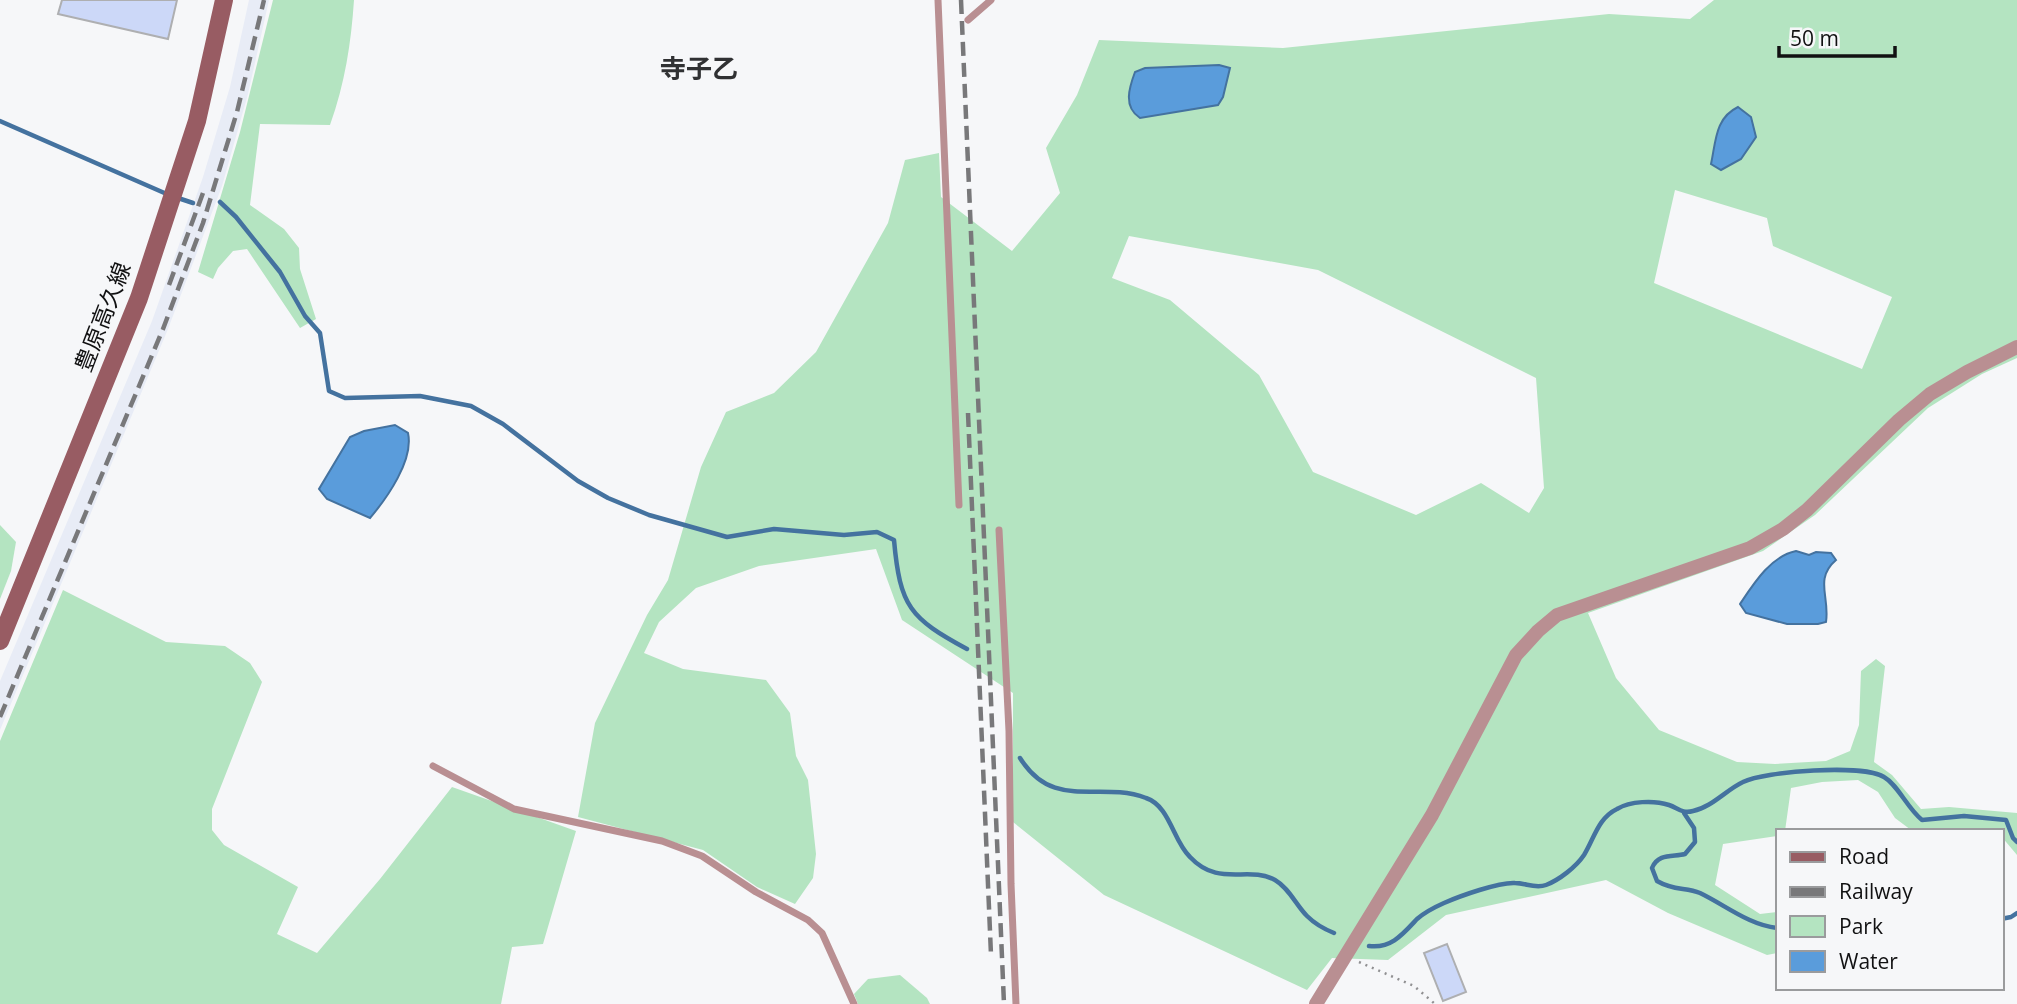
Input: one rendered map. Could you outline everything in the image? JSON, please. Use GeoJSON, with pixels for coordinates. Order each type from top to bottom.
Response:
{"type":"FeatureCollection","features":[{"type":"Feature","properties":{"kind":"main road","name":"豊原高久線"},"geometry":{"type":"LineString","coordinates":[[0,641],[139,298],[197,121],[224,0]]}},
{"type":"Feature","properties":{"kind":"street"},"geometry":{"type":"LineString","coordinates":[[1316,1004],[1432,815],[1516,655],[1538,631],[1557,615],[1750,548],[1783,529],[1807,510],[1899,420],[1930,394],[2017,347]]}},
{"type":"Feature","properties":{"kind":"lane"},"geometry":{"type":"LineString","coordinates":[[938,0],[959,505]]}},
{"type":"Feature","properties":{"kind":"lane"},"geometry":{"type":"LineString","coordinates":[[968,20],[991,0]]}},
{"type":"Feature","properties":{"kind":"lane"},"geometry":{"type":"LineString","coordinates":[[940,39],[950,35]]}},
{"type":"Feature","properties":{"kind":"lane"},"geometry":{"type":"LineString","coordinates":[[999,530],[1009,731],[1016,1004]]}},
{"type":"Feature","properties":{"kind":"lane"},"geometry":{"type":"LineString","coordinates":[[433,766],[514,808],[662,841],[702,856],[756,892],[808,920],[822,933],[854,1004]]}},
{"type":"Feature","properties":{"kind":"path"},"geometry":{"type":"LineString","coordinates":[[1347,956],[1414,986],[1435,1004]]}},
{"type":"Feature","properties":{"kind":"shaded area"},"geometry":{"type":"Polygon","coordinates":[[[249,0],[269,0],[248,94],[222,186],[168,329],[0,730],[0,681],[152,321],[203,177],[230,87],[249,0]]]}},
{"type":"Feature","properties":{"kind":"green space"},"geometry":{"type":"Polygon","coordinates":[[[273,0],[354,0],[347,63],[330,125],[260,124],[250,205],[284,229],[299,248],[300,269],[316,319],[300,328],[247,249],[233,251],[218,268],[213,279],[198,272],[240,132],[273,0]]]}},
{"type":"Feature","properties":{"kind":"green space"},"geometry":{"type":"Polygon","coordinates":[[[1714,0],[2017,0],[2017,358],[1982,374],[1928,408],[1815,515],[1763,551],[1588,613],[1616,678],[1659,730],[1737,762],[1775,764],[1826,761],[1850,751],[1859,725],[1861,671],[1876,659],[1885,666],[1874,762],[1892,775],[1921,809],[1949,807],[2017,813],[2017,855],[2003,838],[2003,829],[1910,829],[1895,818],[1878,792],[1858,780],[1822,782],[1791,788],[1785,829],[1776,829],[1776,836],[1723,844],[1715,885],[1760,914],[1776,912],[1776,953],[1767,955],[1668,913],[1606,880],[1446,915],[1388,960],[1332,958],[1307,990],[1104,895],[1013,822],[1013,693],[902,620],[876,549],[759,566],[696,588],[659,622],[644,653],[683,669],[766,680],[790,713],[796,756],[808,780],[816,854],[813,878],[795,904],[757,887],[703,850],[578,817],[595,723],[647,615],[668,580],[701,467],[726,412],[774,393],[816,352],[888,223],[905,160],[939,153],[941,197],[1012,251],[1060,193],[1046,148],[1077,95],[1099,40],[1283,48],[1609,14],[1690,19],[1714,0]],[[1675,190],[1654,283],[1862,369],[1892,297],[1773,246],[1767,218],[1675,190]],[[1129,236],[1112,278],[1170,300],[1259,375],[1313,472],[1416,515],[1481,483],[1529,513],[1544,488],[1536,378],[1318,270],[1129,236]]]}},
{"type":"Feature","properties":{"kind":"green space"},"geometry":{"type":"Polygon","coordinates":[[[0,525],[16,542],[11,571],[0,599],[0,525]]]}},
{"type":"Feature","properties":{"kind":"green space"},"geometry":{"type":"Polygon","coordinates":[[[63,590],[166,642],[225,646],[250,663],[262,682],[212,809],[212,830],[224,845],[298,887],[277,934],[317,953],[380,879],[452,787],[576,831],[543,944],[512,947],[501,1004],[0,1004],[0,741],[63,590]]]}},
{"type":"Feature","properties":{"kind":"green space"},"geometry":{"type":"Polygon","coordinates":[[[900,975],[927,998],[930,1004],[858,1004],[854,994],[868,979],[900,975]]]}},
{"type":"Feature","properties":{"kind":"water"},"geometry":{"type":"Polygon","coordinates":[[[1219,65],[1230,68],[1223,97],[1218,105],[1140,118],[1131,108],[1129,91],[1135,72],[1145,68],[1219,65]]]}},
{"type":"Feature","properties":{"kind":"water"},"geometry":{"type":"Polygon","coordinates":[[[1738,107],[1751,117],[1756,137],[1741,159],[1721,170],[1711,164],[1718,131],[1725,117],[1738,107]]]}},
{"type":"Feature","properties":{"kind":"water"},"geometry":{"type":"Polygon","coordinates":[[[395,425],[408,433],[407,455],[398,478],[370,518],[327,499],[319,489],[350,437],[364,431],[395,425]]]}},
{"type":"Feature","properties":{"kind":"water"},"geometry":{"type":"Polygon","coordinates":[[[1796,551],[1809,555],[1816,552],[1831,553],[1836,560],[1829,567],[1824,581],[1826,622],[1787,624],[1746,613],[1740,604],[1757,579],[1779,558],[1796,551]]]}},
{"type":"Feature","properties":{"kind":"building"},"geometry":{"type":"Polygon","coordinates":[[[62,0],[177,0],[168,39],[58,14],[62,0]]]}},
{"type":"Feature","properties":{"kind":"building"},"geometry":{"type":"Polygon","coordinates":[[[1447,944],[1466,992],[1443,1001],[1424,953],[1447,944]]]}},
{"type":"Feature","properties":{"kind":"waterway"},"geometry":{"type":"LineString","coordinates":[[0,121],[169,195]]}},
{"type":"Feature","properties":{"kind":"waterway"},"geometry":{"type":"LineString","coordinates":[[178,198],[193,203]]}},
{"type":"Feature","properties":{"kind":"waterway"},"geometry":{"type":"LineString","coordinates":[[220,202],[236,217],[280,272],[305,316],[320,333],[329,391],[345,398],[420,396],[471,406],[503,424],[578,481],[608,498],[649,515],[727,537],[774,529],[844,535],[877,532],[894,540],[900,581],[911,608],[932,628],[967,649]]}},
{"type":"Feature","properties":{"kind":"waterway"},"geometry":{"type":"LineString","coordinates":[[1020,758],[1033,774],[1047,785],[1062,790],[1128,793],[1154,802],[1161,808],[1184,850],[1201,866],[1212,872],[1254,874],[1275,880],[1310,919],[1334,933]]}},
{"type":"Feature","properties":{"kind":"waterway"},"geometry":{"type":"LineString","coordinates":[[1369,946],[1390,943],[1427,912],[1469,893],[1508,883],[1538,886],[1556,880],[1581,860],[1605,818],[1622,806],[1656,802],[1689,812],[1706,806],[1743,782],[1771,775],[1836,770],[1873,773],[1889,781],[1922,820],[1964,816],[2006,820],[2017,842]]}},
{"type":"Feature","properties":{"kind":"waterway"},"geometry":{"type":"LineString","coordinates":[[1684,813],[1694,828],[1695,842],[1685,854],[1666,856],[1655,863],[1652,868],[1657,881],[1700,893],[1747,919],[1776,928]]}},
{"type":"Feature","properties":{"kind":"waterway"},"geometry":{"type":"LineString","coordinates":[[2003,919],[2017,913]]}},
{"type":"Feature","properties":{"kind":"railway"},"geometry":{"type":"LineString","coordinates":[[0,717],[163,329],[203,223],[237,112],[264,0]]}},
{"type":"Feature","properties":{"kind":"railway"},"geometry":{"type":"LineString","coordinates":[[961,0],[1004,1004]]}},
{"type":"Feature","properties":{"kind":"railway"},"geometry":{"type":"LineString","coordinates":[[169,285],[203,193]]}},
{"type":"Feature","properties":{"kind":"railway"},"geometry":{"type":"LineString","coordinates":[[968,413],[991,955]]}},
{"type":"Feature","properties":{"kind":"district","name":"寺子乙"},"geometry":{"type":"Point","coordinates":[699,69]}}]}
